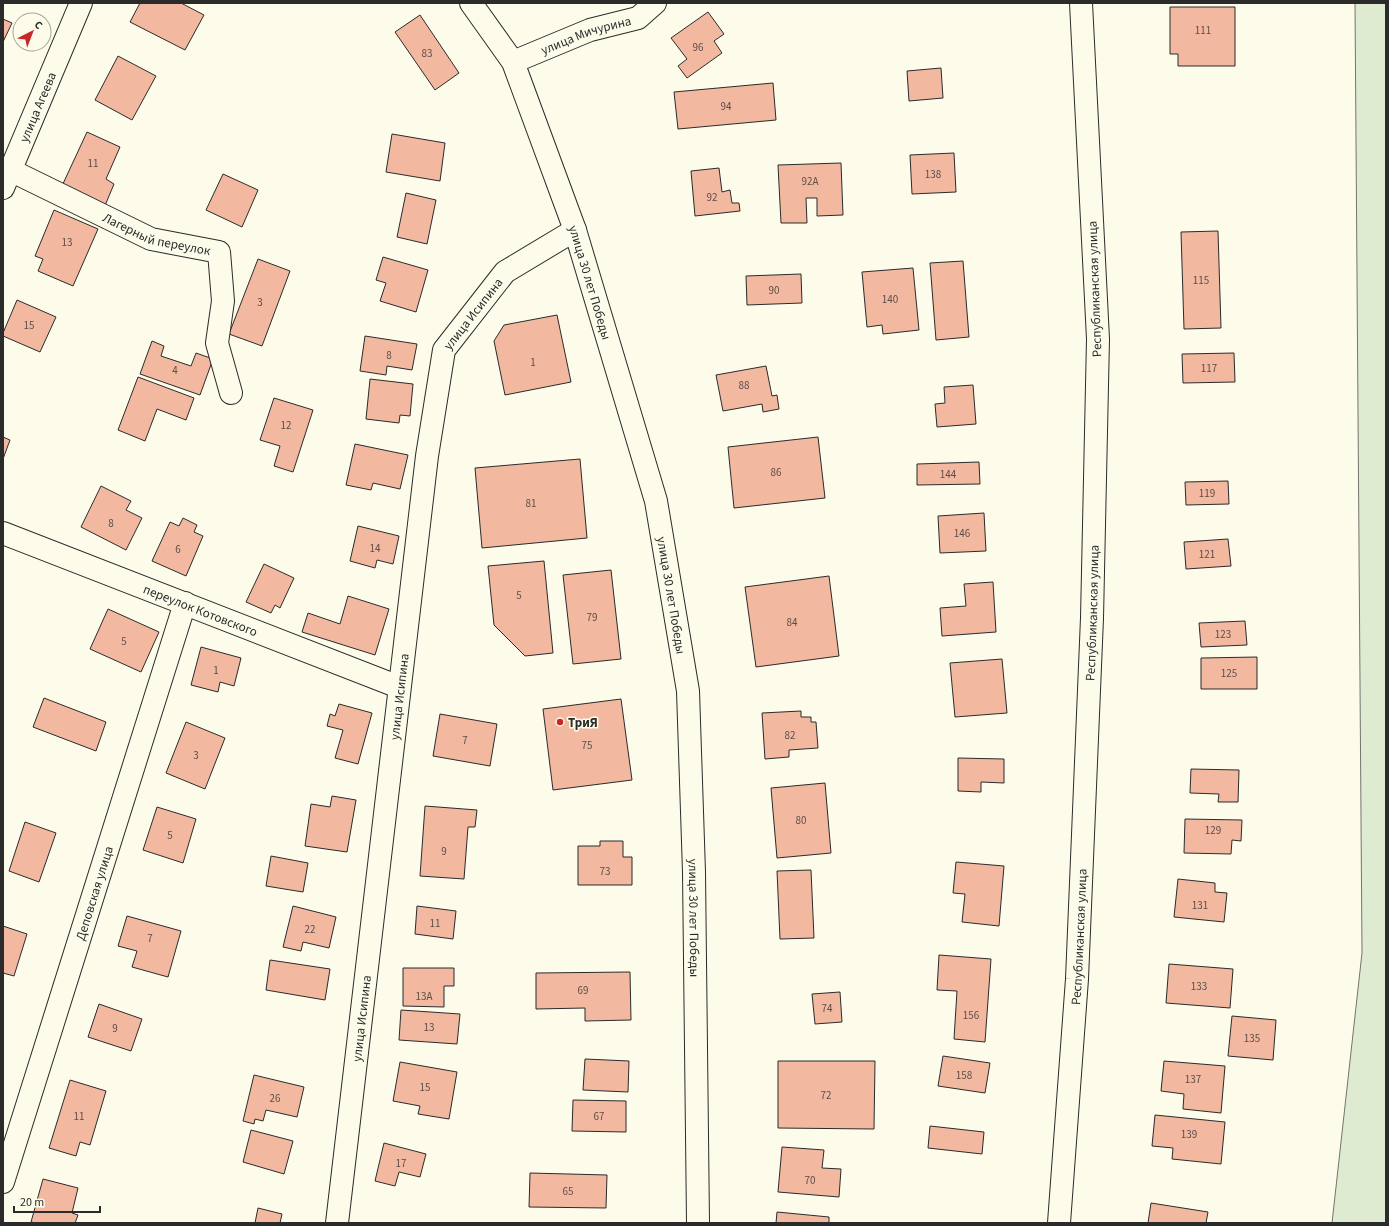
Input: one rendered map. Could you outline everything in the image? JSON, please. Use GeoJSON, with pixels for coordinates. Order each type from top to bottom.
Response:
{"type":"FeatureCollection","features":[{"type":"Feature","properties":{"kind":"street","name":"улица Агеева"},"geometry":{"type":"LineString","coordinates":[[7,179],[81,3]]}},
{"type":"Feature","properties":{"kind":"street","name":"улица 30 лет Победы"},"geometry":{"type":"LineString","coordinates":[[471,3],[513,62],[575,230],[656,501],[688,691],[694,872],[698,1223]]}},
{"type":"Feature","properties":{"kind":"street","name":"улица Мичурина"},"geometry":{"type":"LineString","coordinates":[[513,62],[590,30],[638,18],[655,3]]}},
{"type":"Feature","properties":{"kind":"street","name":"Республиканская улица"},"geometry":{"type":"LineString","coordinates":[[1059,1223],[1078,963],[1092,618],[1098,347],[1081,3]]}},
{"type":"Feature","properties":{"kind":"street","name":"Лагерный переулок"},"geometry":{"type":"LineString","coordinates":[[7,179],[151,239],[219,252],[223,301],[217,343],[231,393]]}},
{"type":"Feature","properties":{"kind":"street","name":"улица Исипина"},"geometry":{"type":"LineString","coordinates":[[337,1223],[427,456],[444,350],[505,272],[575,230]]}},
{"type":"Feature","properties":{"kind":"street","name":"переулок Котовского"},"geometry":{"type":"LineString","coordinates":[[3,533],[399,686]]}},
{"type":"Feature","properties":{"kind":"street","name":"Деповская улица"},"geometry":{"type":"LineString","coordinates":[[3,1182],[185,604]]}},
{"type":"Feature","properties":{"kind":"green space"},"geometry":{"type":"Polygon","coordinates":[[[1355,3],[1386,3],[1386,1223],[1332,1223],[1362,953],[1355,3]]]}},
{"type":"Feature","properties":{"kind":"building"},"geometry":{"type":"Polygon","coordinates":[[[140,3],[181,3],[204,15],[185,50],[130,22],[140,3]]]}},
{"type":"Feature","properties":{"kind":"building"},"geometry":{"type":"Polygon","coordinates":[[[1170,7],[1235,7],[1235,66],[1178,66],[1178,54],[1170,54],[1170,7]]]}},
{"type":"Feature","properties":{"kind":"building"},"geometry":{"type":"Polygon","coordinates":[[[708,12],[724,34],[714,41],[722,53],[687,78],[678,66],[687,59],[671,38],[708,12]]]}},
{"type":"Feature","properties":{"kind":"building"},"geometry":{"type":"Polygon","coordinates":[[[420,15],[459,73],[435,90],[395,32],[420,15]]]}},
{"type":"Feature","properties":{"kind":"building"},"geometry":{"type":"Polygon","coordinates":[[[3,19],[12,23],[3,42],[3,19]]]}},
{"type":"Feature","properties":{"kind":"building"},"geometry":{"type":"Polygon","coordinates":[[[118,56],[156,76],[132,120],[95,100],[118,56]]]}},
{"type":"Feature","properties":{"kind":"building"},"geometry":{"type":"Polygon","coordinates":[[[941,68],[943,98],[909,101],[907,71],[941,68]]]}},
{"type":"Feature","properties":{"kind":"building"},"geometry":{"type":"Polygon","coordinates":[[[773,83],[776,120],[678,129],[674,92],[773,83]]]}},
{"type":"Feature","properties":{"kind":"building"},"geometry":{"type":"Polygon","coordinates":[[[87,132],[120,147],[106,179],[114,184],[104,208],[61,188],[87,132]]]}},
{"type":"Feature","properties":{"kind":"building"},"geometry":{"type":"Polygon","coordinates":[[[392,134],[445,143],[440,181],[386,172],[392,134]]]}},
{"type":"Feature","properties":{"kind":"building"},"geometry":{"type":"Polygon","coordinates":[[[954,153],[956,192],[912,194],[910,155],[954,153]]]}},
{"type":"Feature","properties":{"kind":"building"},"geometry":{"type":"Polygon","coordinates":[[[841,163],[843,215],[817,216],[817,198],[806,198],[807,223],[781,223],[778,165],[841,163]]]}},
{"type":"Feature","properties":{"kind":"building"},"geometry":{"type":"Polygon","coordinates":[[[719,168],[722,192],[730,190],[732,203],[739,203],[740,211],[695,216],[691,171],[719,168]]]}},
{"type":"Feature","properties":{"kind":"building"},"geometry":{"type":"Polygon","coordinates":[[[223,174],[258,190],[242,227],[206,210],[223,174]]]}},
{"type":"Feature","properties":{"kind":"building"},"geometry":{"type":"Polygon","coordinates":[[[406,193],[436,200],[427,244],[397,237],[406,193]]]}},
{"type":"Feature","properties":{"kind":"building"},"geometry":{"type":"Polygon","coordinates":[[[54,210],[98,229],[73,286],[38,271],[43,259],[35,256],[54,210]]]}},
{"type":"Feature","properties":{"kind":"building"},"geometry":{"type":"Polygon","coordinates":[[[1218,231],[1221,328],[1184,329],[1181,232],[1218,231]]]}},
{"type":"Feature","properties":{"kind":"building"},"geometry":{"type":"Polygon","coordinates":[[[383,257],[428,270],[416,312],[380,301],[386,283],[376,280],[383,257]]]}},
{"type":"Feature","properties":{"kind":"building"},"geometry":{"type":"Polygon","coordinates":[[[258,259],[290,271],[262,346],[229,334],[258,259]]]}},
{"type":"Feature","properties":{"kind":"building"},"geometry":{"type":"Polygon","coordinates":[[[963,261],[969,337],[936,340],[930,263],[963,261]]]}},
{"type":"Feature","properties":{"kind":"building"},"geometry":{"type":"Polygon","coordinates":[[[913,268],[919,330],[883,334],[882,325],[867,327],[862,272],[913,268]]]}},
{"type":"Feature","properties":{"kind":"building"},"geometry":{"type":"Polygon","coordinates":[[[801,274],[802,303],[747,305],[746,276],[801,274]]]}},
{"type":"Feature","properties":{"kind":"building"},"geometry":{"type":"Polygon","coordinates":[[[17,300],[56,317],[40,352],[3,336],[17,300]]]}},
{"type":"Feature","properties":{"kind":"building"},"geometry":{"type":"Polygon","coordinates":[[[557,315],[571,382],[505,395],[494,341],[504,325],[557,315]]]}},
{"type":"Feature","properties":{"kind":"building"},"geometry":{"type":"Polygon","coordinates":[[[365,336],[417,344],[412,370],[387,366],[386,375],[360,371],[365,336]]]}},
{"type":"Feature","properties":{"kind":"building"},"geometry":{"type":"Polygon","coordinates":[[[152,341],[164,346],[161,356],[191,366],[196,353],[213,359],[200,395],[140,374],[152,341]]]}},
{"type":"Feature","properties":{"kind":"building"},"geometry":{"type":"Polygon","coordinates":[[[1234,353],[1235,382],[1183,383],[1182,354],[1234,353]]]}},
{"type":"Feature","properties":{"kind":"building"},"geometry":{"type":"Polygon","coordinates":[[[766,366],[772,396],[777,395],[779,409],[763,412],[762,404],[723,411],[716,375],[766,366]]]}},
{"type":"Feature","properties":{"kind":"building"},"geometry":{"type":"Polygon","coordinates":[[[138,377],[194,398],[186,420],[157,409],[145,441],[118,430],[138,377]]]}},
{"type":"Feature","properties":{"kind":"building"},"geometry":{"type":"Polygon","coordinates":[[[370,379],[413,384],[410,416],[400,415],[399,423],[366,419],[370,379]]]}},
{"type":"Feature","properties":{"kind":"building"},"geometry":{"type":"Polygon","coordinates":[[[973,385],[976,424],[937,427],[935,404],[945,403],[944,387],[973,385]]]}},
{"type":"Feature","properties":{"kind":"building"},"geometry":{"type":"Polygon","coordinates":[[[274,398],[313,410],[293,472],[274,466],[280,446],[260,440],[274,398]]]}},
{"type":"Feature","properties":{"kind":"building"},"geometry":{"type":"Polygon","coordinates":[[[3,437],[10,440],[3,459],[3,437]]]}},
{"type":"Feature","properties":{"kind":"building"},"geometry":{"type":"Polygon","coordinates":[[[818,437],[825,498],[734,508],[728,447],[818,437]]]}},
{"type":"Feature","properties":{"kind":"building"},"geometry":{"type":"Polygon","coordinates":[[[355,444],[408,455],[400,489],[373,483],[371,490],[346,485],[355,444]]]}},
{"type":"Feature","properties":{"kind":"building"},"geometry":{"type":"Polygon","coordinates":[[[580,459],[587,538],[482,548],[475,468],[580,459]]]}},
{"type":"Feature","properties":{"kind":"building"},"geometry":{"type":"Polygon","coordinates":[[[979,462],[980,484],[917,485],[917,464],[979,462]]]}},
{"type":"Feature","properties":{"kind":"building"},"geometry":{"type":"Polygon","coordinates":[[[1228,481],[1229,504],[1186,505],[1185,482],[1228,481]]]}},
{"type":"Feature","properties":{"kind":"building"},"geometry":{"type":"Polygon","coordinates":[[[101,486],[131,501],[126,510],[142,518],[126,550],[81,527],[101,486]]]}},
{"type":"Feature","properties":{"kind":"building"},"geometry":{"type":"Polygon","coordinates":[[[984,513],[986,551],[940,553],[938,516],[984,513]]]}},
{"type":"Feature","properties":{"kind":"building"},"geometry":{"type":"Polygon","coordinates":[[[183,518],[197,525],[194,532],[203,536],[186,576],[152,561],[170,522],[179,526],[183,518]]]}},
{"type":"Feature","properties":{"kind":"building"},"geometry":{"type":"Polygon","coordinates":[[[358,526],[399,536],[393,564],[377,560],[375,568],[350,561],[358,526]]]}},
{"type":"Feature","properties":{"kind":"building"},"geometry":{"type":"Polygon","coordinates":[[[1228,539],[1231,566],[1186,569],[1184,542],[1228,539]]]}},
{"type":"Feature","properties":{"kind":"building"},"geometry":{"type":"Polygon","coordinates":[[[544,561],[553,653],[525,656],[494,625],[488,566],[544,561]]]}},
{"type":"Feature","properties":{"kind":"building"},"geometry":{"type":"Polygon","coordinates":[[[264,564],[294,578],[280,608],[275,605],[271,613],[246,602],[264,564]]]}},
{"type":"Feature","properties":{"kind":"building"},"geometry":{"type":"Polygon","coordinates":[[[611,570],[621,659],[573,664],[563,575],[611,570]]]}},
{"type":"Feature","properties":{"kind":"building"},"geometry":{"type":"Polygon","coordinates":[[[829,576],[839,656],[756,667],[745,587],[829,576]]]}},
{"type":"Feature","properties":{"kind":"building"},"geometry":{"type":"Polygon","coordinates":[[[993,582],[996,632],[942,636],[940,608],[966,606],[964,584],[993,582]]]}},
{"type":"Feature","properties":{"kind":"building"},"geometry":{"type":"Polygon","coordinates":[[[348,596],[389,609],[375,655],[302,632],[308,613],[340,624],[348,596]]]}},
{"type":"Feature","properties":{"kind":"building"},"geometry":{"type":"Polygon","coordinates":[[[108,609],[159,632],[141,672],[90,649],[108,609]]]}},
{"type":"Feature","properties":{"kind":"building"},"geometry":{"type":"Polygon","coordinates":[[[1245,621],[1247,645],[1201,647],[1199,623],[1245,621]]]}},
{"type":"Feature","properties":{"kind":"building"},"geometry":{"type":"Polygon","coordinates":[[[201,647],[241,658],[234,686],[220,682],[218,692],[191,685],[201,647]]]}},
{"type":"Feature","properties":{"kind":"building"},"geometry":{"type":"Polygon","coordinates":[[[1257,657],[1257,689],[1201,689],[1201,658],[1257,657]]]}},
{"type":"Feature","properties":{"kind":"building"},"geometry":{"type":"Polygon","coordinates":[[[1002,659],[1007,713],[955,717],[950,663],[1002,659]]]}},
{"type":"Feature","properties":{"kind":"building"},"geometry":{"type":"Polygon","coordinates":[[[44,698],[106,722],[96,751],[33,727],[44,698]]]}},
{"type":"Feature","properties":{"kind":"building"},"geometry":{"type":"Polygon","coordinates":[[[621,699],[632,780],[553,790],[543,709],[621,699]]]}},
{"type":"Feature","properties":{"kind":"building"},"geometry":{"type":"Polygon","coordinates":[[[339,704],[372,713],[358,764],[335,758],[343,730],[327,726],[330,714],[335,716],[339,704]]]}},
{"type":"Feature","properties":{"kind":"building"},"geometry":{"type":"Polygon","coordinates":[[[801,711],[801,717],[811,717],[811,722],[816,722],[818,748],[789,750],[789,757],[765,759],[762,713],[801,711]]]}},
{"type":"Feature","properties":{"kind":"building"},"geometry":{"type":"Polygon","coordinates":[[[440,714],[497,724],[490,766],[433,756],[440,714]]]}},
{"type":"Feature","properties":{"kind":"building"},"geometry":{"type":"Polygon","coordinates":[[[186,722],[225,738],[205,789],[166,773],[186,722]]]}},
{"type":"Feature","properties":{"kind":"building"},"geometry":{"type":"Polygon","coordinates":[[[958,758],[1004,759],[1004,783],[981,782],[981,792],[958,791],[958,758]]]}},
{"type":"Feature","properties":{"kind":"building"},"geometry":{"type":"Polygon","coordinates":[[[1191,769],[1239,770],[1238,802],[1218,802],[1219,794],[1190,793],[1191,769]]]}},
{"type":"Feature","properties":{"kind":"building"},"geometry":{"type":"Polygon","coordinates":[[[825,783],[831,853],[777,858],[771,788],[825,783]]]}},
{"type":"Feature","properties":{"kind":"building"},"geometry":{"type":"Polygon","coordinates":[[[332,796],[356,800],[347,852],[305,846],[311,804],[330,807],[332,796]]]}},
{"type":"Feature","properties":{"kind":"building"},"geometry":{"type":"Polygon","coordinates":[[[425,806],[477,810],[475,827],[468,827],[464,879],[420,876],[425,806]]]}},
{"type":"Feature","properties":{"kind":"building"},"geometry":{"type":"Polygon","coordinates":[[[157,807],[196,819],[183,863],[143,850],[157,807]]]}},
{"type":"Feature","properties":{"kind":"building"},"geometry":{"type":"Polygon","coordinates":[[[1185,819],[1242,820],[1241,841],[1232,840],[1231,854],[1184,853],[1185,819]]]}},
{"type":"Feature","properties":{"kind":"building"},"geometry":{"type":"Polygon","coordinates":[[[25,822],[56,833],[39,882],[9,871],[25,822]]]}},
{"type":"Feature","properties":{"kind":"building"},"geometry":{"type":"Polygon","coordinates":[[[600,841],[623,841],[623,857],[632,857],[632,885],[578,885],[578,846],[600,846],[600,841]]]}},
{"type":"Feature","properties":{"kind":"building"},"geometry":{"type":"Polygon","coordinates":[[[271,856],[308,863],[303,892],[266,886],[271,856]]]}},
{"type":"Feature","properties":{"kind":"building"},"geometry":{"type":"Polygon","coordinates":[[[956,862],[1004,866],[999,926],[962,922],[965,894],[953,893],[956,862]]]}},
{"type":"Feature","properties":{"kind":"building"},"geometry":{"type":"Polygon","coordinates":[[[811,870],[814,938],[780,939],[777,871],[811,870]]]}},
{"type":"Feature","properties":{"kind":"building"},"geometry":{"type":"Polygon","coordinates":[[[1178,879],[1215,883],[1215,892],[1227,893],[1224,922],[1174,917],[1178,879]]]}},
{"type":"Feature","properties":{"kind":"building"},"geometry":{"type":"Polygon","coordinates":[[[293,906],[336,917],[329,948],[303,942],[301,951],[283,947],[293,906]]]}},
{"type":"Feature","properties":{"kind":"building"},"geometry":{"type":"Polygon","coordinates":[[[417,906],[456,911],[453,939],[415,934],[417,906]]]}},
{"type":"Feature","properties":{"kind":"building"},"geometry":{"type":"Polygon","coordinates":[[[127,916],[181,931],[168,977],[132,967],[137,951],[118,946],[127,916]]]}},
{"type":"Feature","properties":{"kind":"building"},"geometry":{"type":"Polygon","coordinates":[[[3,926],[27,934],[14,976],[3,973],[3,926]]]}},
{"type":"Feature","properties":{"kind":"building"},"geometry":{"type":"Polygon","coordinates":[[[939,955],[991,959],[985,1042],[954,1039],[957,991],[937,990],[939,955]]]}},
{"type":"Feature","properties":{"kind":"building"},"geometry":{"type":"Polygon","coordinates":[[[270,960],[330,969],[325,1000],[266,990],[270,960]]]}},
{"type":"Feature","properties":{"kind":"building"},"geometry":{"type":"Polygon","coordinates":[[[1169,964],[1233,969],[1230,1008],[1166,1003],[1169,964]]]}},
{"type":"Feature","properties":{"kind":"building"},"geometry":{"type":"Polygon","coordinates":[[[403,968],[454,968],[454,986],[444,986],[444,1007],[403,1006],[403,968]]]}},
{"type":"Feature","properties":{"kind":"building"},"geometry":{"type":"Polygon","coordinates":[[[630,972],[631,1020],[585,1021],[585,1008],[536,1009],[536,973],[630,972]]]}},
{"type":"Feature","properties":{"kind":"building"},"geometry":{"type":"Polygon","coordinates":[[[840,992],[842,1022],[815,1024],[812,994],[840,992]]]}},
{"type":"Feature","properties":{"kind":"building"},"geometry":{"type":"Polygon","coordinates":[[[99,1004],[142,1019],[131,1051],[88,1037],[99,1004]]]}},
{"type":"Feature","properties":{"kind":"building"},"geometry":{"type":"Polygon","coordinates":[[[401,1010],[460,1014],[457,1044],[399,1040],[401,1010]]]}},
{"type":"Feature","properties":{"kind":"building"},"geometry":{"type":"Polygon","coordinates":[[[1232,1016],[1276,1020],[1273,1060],[1228,1056],[1232,1016]]]}},
{"type":"Feature","properties":{"kind":"building"},"geometry":{"type":"Polygon","coordinates":[[[943,1056],[990,1063],[985,1093],[938,1086],[943,1056]]]}},
{"type":"Feature","properties":{"kind":"building"},"geometry":{"type":"Polygon","coordinates":[[[585,1059],[629,1061],[628,1092],[583,1090],[585,1059]]]}},
{"type":"Feature","properties":{"kind":"building"},"geometry":{"type":"Polygon","coordinates":[[[778,1061],[875,1061],[874,1129],[778,1128],[778,1061]]]}},
{"type":"Feature","properties":{"kind":"building"},"geometry":{"type":"Polygon","coordinates":[[[1164,1061],[1225,1066],[1221,1113],[1183,1109],[1184,1094],[1161,1091],[1164,1061]]]}},
{"type":"Feature","properties":{"kind":"building"},"geometry":{"type":"Polygon","coordinates":[[[400,1062],[457,1072],[449,1119],[418,1114],[420,1106],[393,1101],[400,1062]]]}},
{"type":"Feature","properties":{"kind":"building"},"geometry":{"type":"Polygon","coordinates":[[[254,1075],[304,1087],[297,1117],[266,1110],[263,1121],[255,1119],[254,1124],[243,1121],[254,1075]]]}},
{"type":"Feature","properties":{"kind":"building"},"geometry":{"type":"Polygon","coordinates":[[[70,1080],[106,1091],[90,1145],[80,1142],[76,1156],[49,1148],[70,1080]]]}},
{"type":"Feature","properties":{"kind":"building"},"geometry":{"type":"Polygon","coordinates":[[[573,1100],[626,1101],[626,1132],[572,1131],[573,1100]]]}},
{"type":"Feature","properties":{"kind":"building"},"geometry":{"type":"Polygon","coordinates":[[[1155,1115],[1225,1122],[1221,1164],[1172,1159],[1173,1148],[1152,1146],[1155,1115]]]}},
{"type":"Feature","properties":{"kind":"building"},"geometry":{"type":"Polygon","coordinates":[[[930,1126],[984,1132],[982,1154],[928,1148],[930,1126]]]}},
{"type":"Feature","properties":{"kind":"building"},"geometry":{"type":"Polygon","coordinates":[[[251,1130],[293,1141],[284,1174],[243,1162],[251,1130]]]}},
{"type":"Feature","properties":{"kind":"building"},"geometry":{"type":"Polygon","coordinates":[[[384,1143],[426,1154],[420,1177],[399,1172],[395,1186],[375,1181],[384,1143]]]}},
{"type":"Feature","properties":{"kind":"building"},"geometry":{"type":"Polygon","coordinates":[[[782,1147],[824,1150],[822,1168],[841,1169],[839,1197],[778,1192],[782,1147]]]}},
{"type":"Feature","properties":{"kind":"building"},"geometry":{"type":"Polygon","coordinates":[[[530,1173],[607,1175],[606,1208],[529,1207],[530,1173]]]}},
{"type":"Feature","properties":{"kind":"building"},"geometry":{"type":"Polygon","coordinates":[[[43,1179],[78,1188],[72,1213],[78,1215],[75,1223],[31,1222],[43,1179]]]}},
{"type":"Feature","properties":{"kind":"building"},"geometry":{"type":"Polygon","coordinates":[[[1151,1203],[1208,1212],[1206,1223],[1148,1223],[1151,1203]]]}},
{"type":"Feature","properties":{"kind":"building"},"geometry":{"type":"Polygon","coordinates":[[[258,1208],[282,1214],[280,1223],[255,1223],[258,1208]]]}},
{"type":"Feature","properties":{"kind":"building"},"geometry":{"type":"Polygon","coordinates":[[[777,1212],[829,1217],[829,1223],[776,1223],[777,1212]]]}},
{"type":"Feature","properties":{"kind":"place","name":"ТриЯ"},"geometry":{"type":"Point","coordinates":[560,722]}}]}
